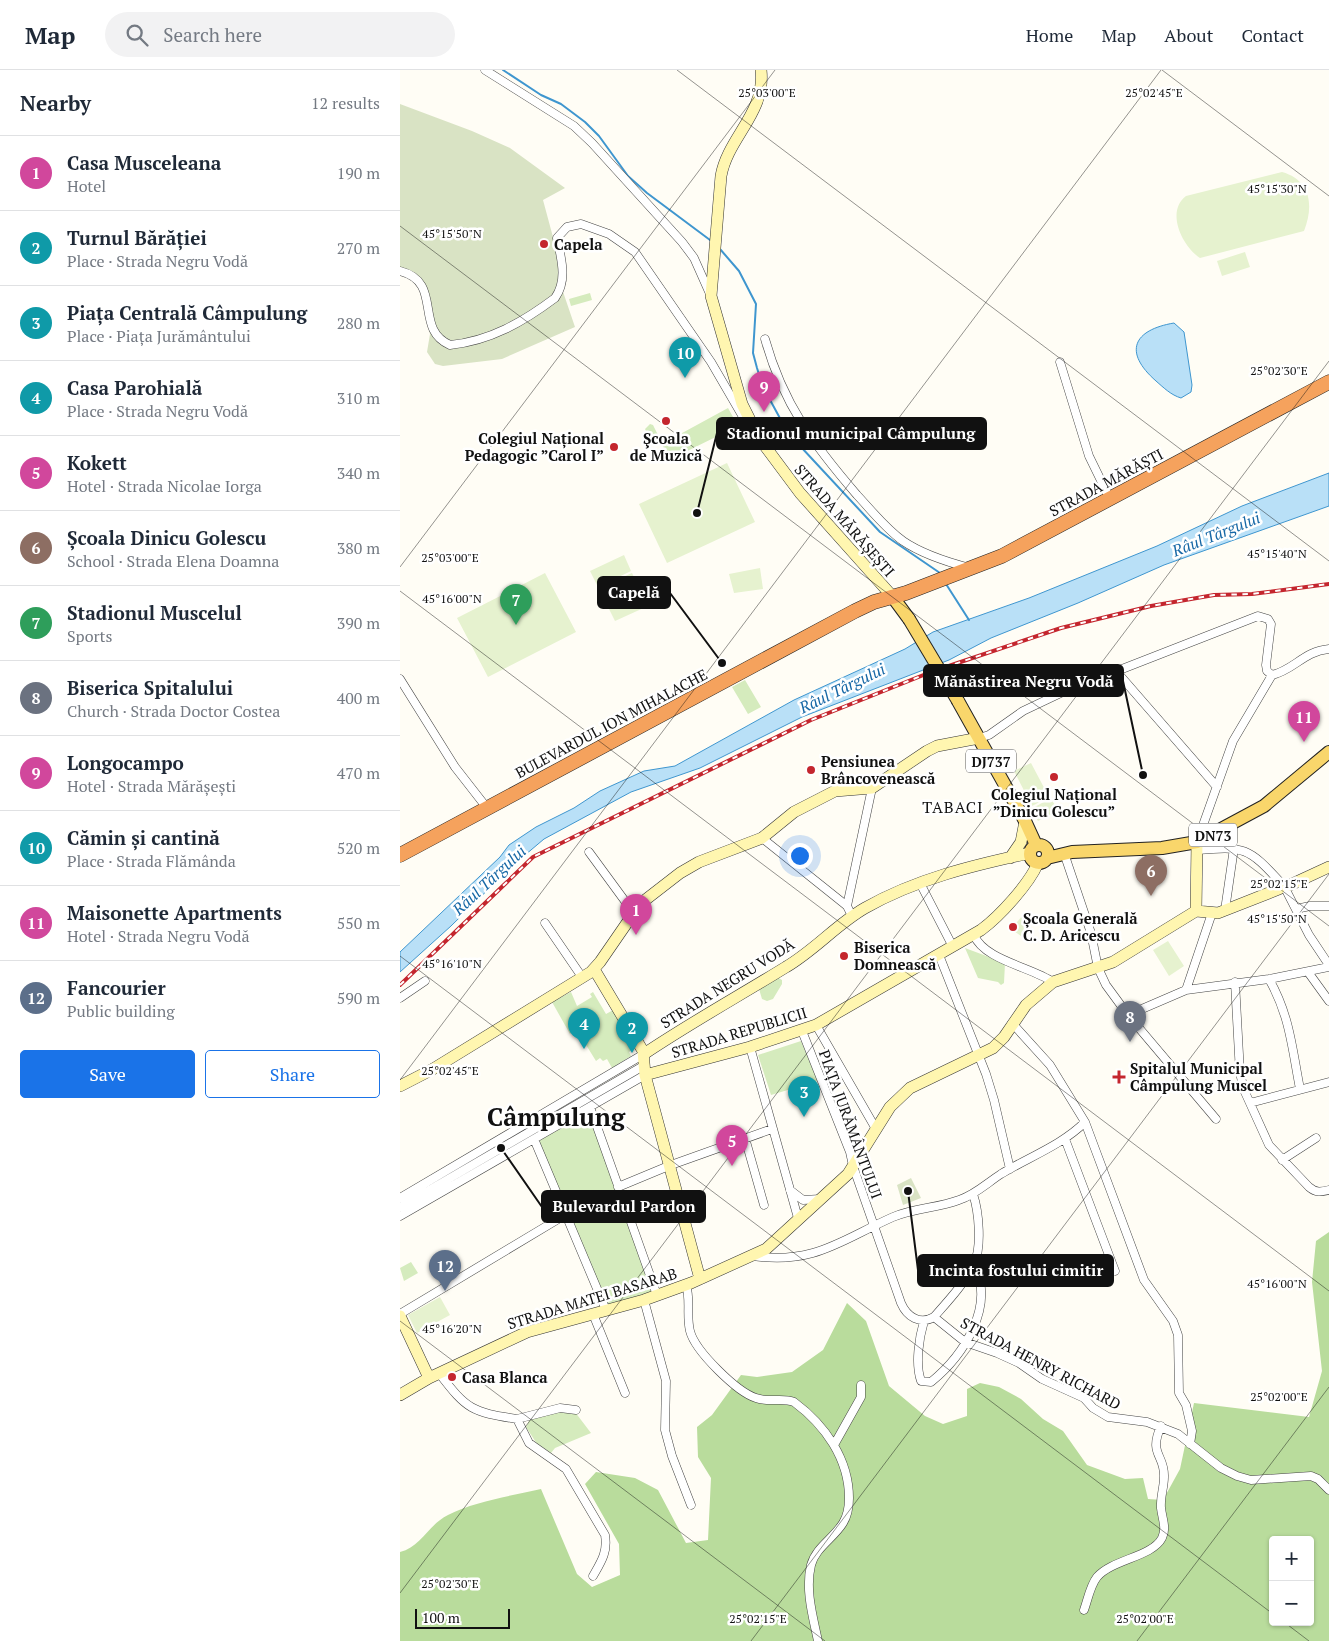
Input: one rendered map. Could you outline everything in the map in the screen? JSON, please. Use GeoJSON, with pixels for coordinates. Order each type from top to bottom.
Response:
{"type":"FeatureCollection","features":[{"type":"Feature","properties":{"kind":"highway","name":"STRADA MĂRĂȘTI"},"geometry":{"type":"LineString","coordinates":[[892,596],[972,568],[1013,550],[1329,382]]}},
{"type":"Feature","properties":{"kind":"highway","name":"BULEVARDUL ION MIHALACHE"},"geometry":{"type":"LineString","coordinates":[[402,851],[486,808],[819,629],[874,602],[892,596]]}},
{"type":"Feature","properties":{"kind":"main road","name":"DJ737"},"geometry":{"type":"LineString","coordinates":[[711,296],[724,162],[758,102],[762,91],[761,70]]}},
{"type":"Feature","properties":{"kind":"main road","name":"STRADA MĂRĂȘEȘTI"},"geometry":{"type":"LineString","coordinates":[[711,296],[735,385],[759,438],[800,492],[892,596]]}},
{"type":"Feature","properties":{"kind":"main road","name":"DJ737"},"geometry":{"type":"LineString","coordinates":[[892,596],[909,620],[958,701],[1025,821]]}},
{"type":"Feature","properties":{"kind":"main road"},"geometry":{"type":"LineString","coordinates":[[400,1086],[433,1069],[594,969],[633,912],[647,896],[691,866],[762,838],[794,812],[835,791],[844,788],[864,790],[872,788],[927,750],[937,746],[979,738]]}},
{"type":"Feature","properties":{"kind":"main road","name":"STRADA NEGRU VODĂ"},"geometry":{"type":"LineString","coordinates":[[645,1065],[750,987],[788,967],[850,911],[877,902],[920,883],[960,870],[1063,848],[1069,854],[1197,846],[1264,806],[1329,752]]}},
{"type":"Feature","properties":{"kind":"main road"},"geometry":{"type":"LineString","coordinates":[[1025,821],[1039,853]]}},
{"type":"Feature","properties":{"kind":"main road"},"geometry":{"type":"LineString","coordinates":[[1010,858],[1021,842],[1025,821]]}},
{"type":"Feature","properties":{"kind":"main road"},"geometry":{"type":"LineString","coordinates":[[1197,846],[1196,911],[1212,913],[1225,910],[1329,867]]}},
{"type":"Feature","properties":{"kind":"main road","name":"STRADA REPUBLICII"},"geometry":{"type":"LineString","coordinates":[[645,1065],[750,1047],[816,1026],[974,935],[996,917],[1030,877],[1039,853]]}},
{"type":"Feature","properties":{"kind":"main road","name":"STRADA MATEI BASARAB"},"geometry":{"type":"LineString","coordinates":[[400,1395],[434,1376],[527,1332],[644,1300],[686,1285],[753,1256],[771,1244],[853,1166],[890,1107],[910,1088],[925,1079],[980,1056],[999,1044],[1012,1023],[1030,1001],[1053,982],[1098,968],[1124,956],[1196,911]]}},
{"type":"Feature","properties":{"kind":"main road"},"geometry":{"type":"LineString","coordinates":[[594,969],[645,1065],[700,1279]]}},
{"type":"Feature","properties":{"kind":"main road"},"geometry":{"type":"LineString","coordinates":[[400,1315],[434,1376]]}},
{"type":"Feature","properties":{"kind":"street"},"geometry":{"type":"LineString","coordinates":[[485,70],[556,113],[592,143],[682,242],[694,258],[711,296]]}},
{"type":"Feature","properties":{"kind":"street"},"geometry":{"type":"LineString","coordinates":[[400,271],[414,277],[425,288],[429,319],[436,336],[450,345],[471,342],[502,332],[548,303],[559,292],[563,278],[557,238],[560,233],[571,225],[590,226],[609,234],[635,252],[706,354],[746,425],[759,438]]}},
{"type":"Feature","properties":{"kind":"street"},"geometry":{"type":"LineString","coordinates":[[765,339],[776,374],[800,423],[882,522],[904,542],[923,552],[972,568]]}},
{"type":"Feature","properties":{"kind":"street"},"geometry":{"type":"LineString","coordinates":[[1060,362],[1089,456],[1110,499]]}},
{"type":"Feature","properties":{"kind":"street"},"geometry":{"type":"LineString","coordinates":[[979,738],[989,736],[1024,711],[1116,671],[1258,616],[1268,619],[1272,629],[1266,666],[1270,674]]}},
{"type":"Feature","properties":{"kind":"street"},"geometry":{"type":"LineString","coordinates":[[1128,1015],[1186,990],[1268,979],[1329,966],[1309,935],[1284,887],[1260,860],[1250,853],[1234,848],[1197,846],[1236,735],[1270,674],[1284,670],[1305,655],[1329,649]]}},
{"type":"Feature","properties":{"kind":"street"},"geometry":{"type":"LineString","coordinates":[[1116,671],[1217,787]]}},
{"type":"Feature","properties":{"kind":"street"},"geometry":{"type":"LineString","coordinates":[[400,680],[459,773],[486,808]]}},
{"type":"Feature","properties":{"kind":"street"},"geometry":{"type":"LineString","coordinates":[[762,838],[850,911],[872,788]]}},
{"type":"Feature","properties":{"kind":"street"},"geometry":{"type":"LineString","coordinates":[[1225,910],[1234,848]]}},
{"type":"Feature","properties":{"kind":"street"},"geometry":{"type":"LineString","coordinates":[[589,852],[633,912]]}},
{"type":"Feature","properties":{"kind":"street"},"geometry":{"type":"LineString","coordinates":[[1069,854],[1091,933],[1098,968],[1106,985],[1128,1015],[1216,1119]]}},
{"type":"Feature","properties":{"kind":"street"},"geometry":{"type":"LineString","coordinates":[[920,883],[952,947]]}},
{"type":"Feature","properties":{"kind":"street"},"geometry":{"type":"LineString","coordinates":[[1296,909],[1310,906],[1329,906]]}},
{"type":"Feature","properties":{"kind":"street"},"geometry":{"type":"LineString","coordinates":[[1186,990],[1212,913]]}},
{"type":"Feature","properties":{"kind":"street"},"geometry":{"type":"LineString","coordinates":[[545,923],[582,977]]}},
{"type":"Feature","properties":{"kind":"street"},"geometry":{"type":"LineString","coordinates":[[974,935],[986,951],[1022,966],[1053,982]]}},
{"type":"Feature","properties":{"kind":"street"},"geometry":{"type":"LineString","coordinates":[[939,955],[980,1056],[994,1100],[1010,1169]]}},
{"type":"Feature","properties":{"kind":"street"},"geometry":{"type":"LineString","coordinates":[[1308,972],[1329,1001]]}},
{"type":"Feature","properties":{"kind":"street"},"geometry":{"type":"LineString","coordinates":[[1268,979],[1282,1002],[1288,1023],[1300,1089]]}},
{"type":"Feature","properties":{"kind":"street"},"geometry":{"type":"LineString","coordinates":[[400,998],[425,981]]}},
{"type":"Feature","properties":{"kind":"street"},"geometry":{"type":"LineString","coordinates":[[1235,982],[1240,1072],[1244,1090],[1269,1145],[1314,1191],[1329,1190]]}},
{"type":"Feature","properties":{"kind":"street"},"geometry":{"type":"LineString","coordinates":[[1012,1023],[1050,1065],[1085,1122],[1144,1280],[1172,1321],[1178,1335],[1179,1393],[1188,1413],[1192,1431],[1190,1444]]}},
{"type":"Feature","properties":{"kind":"street"},"geometry":{"type":"LineString","coordinates":[[816,1026],[876,1129]]}},
{"type":"Feature","properties":{"kind":"street","name":"PIAȚA JURĂMÂNTULUI"},"geometry":{"type":"LineString","coordinates":[[802,1031],[840,1124],[874,1227]]}},
{"type":"Feature","properties":{"kind":"street"},"geometry":{"type":"LineString","coordinates":[[750,1047],[798,1218]]}},
{"type":"Feature","properties":{"kind":"street"},"geometry":{"type":"LineString","coordinates":[[400,1208],[645,1065]]}},
{"type":"Feature","properties":{"kind":"street","name":"STRADA REPUBLICII"},"geometry":{"type":"LineString","coordinates":[[400,1216],[590,1107],[645,1065]]}},
{"type":"Feature","properties":{"kind":"street","name":"STRADA NEGRU VODĂ"},"geometry":{"type":"LineString","coordinates":[[400,1198],[645,1065]]}},
{"type":"Feature","properties":{"kind":"street"},"geometry":{"type":"LineString","coordinates":[[1250,1103],[1329,1082]]}},
{"type":"Feature","properties":{"kind":"street"},"geometry":{"type":"LineString","coordinates":[[590,1107],[657,1295]]}},
{"type":"Feature","properties":{"kind":"street"},"geometry":{"type":"LineString","coordinates":[[753,1256],[775,1259],[803,1256],[894,1217],[949,1204],[973,1194],[1010,1169],[1065,1138],[1085,1122]]}},
{"type":"Feature","properties":{"kind":"street"},"geometry":{"type":"LineString","coordinates":[[618,1187],[671,1165],[772,1129]]}},
{"type":"Feature","properties":{"kind":"street"},"geometry":{"type":"LineString","coordinates":[[745,1138],[764,1205]]}},
{"type":"Feature","properties":{"kind":"street"},"geometry":{"type":"LineString","coordinates":[[1065,1138],[1116,1271]]}},
{"type":"Feature","properties":{"kind":"street"},"geometry":{"type":"LineString","coordinates":[[1282,1160],[1316,1138]]}},
{"type":"Feature","properties":{"kind":"street"},"geometry":{"type":"LineString","coordinates":[[534,1139],[606,1310]]}},
{"type":"Feature","properties":{"kind":"street"},"geometry":{"type":"LineString","coordinates":[[789,1188],[795,1196],[803,1200],[820,1199]]}},
{"type":"Feature","properties":{"kind":"street"},"geometry":{"type":"LineString","coordinates":[[874,1227],[904,1310],[913,1318],[924,1321],[934,1317],[974,1264],[977,1251],[978,1215],[973,1194]]}},
{"type":"Feature","properties":{"kind":"street"},"geometry":{"type":"LineString","coordinates":[[400,1315],[565,1215]]}},
{"type":"Feature","properties":{"kind":"street"},"geometry":{"type":"LineString","coordinates":[[924,1321],[920,1339],[922,1381],[931,1382],[951,1363],[976,1321],[982,1298],[981,1279],[974,1264]]}},
{"type":"Feature","properties":{"kind":"street"},"geometry":{"type":"LineString","coordinates":[[686,1285],[690,1295],[690,1332],[713,1365],[747,1394],[755,1398],[764,1400],[788,1399],[794,1402],[824,1432],[834,1445],[847,1470],[849,1511],[836,1533],[819,1549],[811,1566],[809,1597],[818,1641]]}},
{"type":"Feature","properties":{"kind":"street"},"geometry":{"type":"LineString","coordinates":[[644,1300],[666,1381],[666,1430],[672,1456],[690,1505]]}},
{"type":"Feature","properties":{"kind":"street"},"geometry":{"type":"LineString","coordinates":[[593,1314],[625,1393]]}},
{"type":"Feature","properties":{"kind":"street","name":"STRADA HENRY RICHARD"},"geometry":{"type":"LineString","coordinates":[[934,1317],[965,1342],[1019,1363],[1042,1380],[1084,1398],[1093,1408],[1108,1417],[1160,1426],[1190,1444],[1221,1468],[1237,1476],[1251,1480],[1311,1476],[1318,1478],[1329,1490]]}},
{"type":"Feature","properties":{"kind":"street"},"geometry":{"type":"LineString","coordinates":[[434,1376],[470,1408],[486,1414],[517,1419],[560,1408],[576,1410]]}},
{"type":"Feature","properties":{"kind":"street"},"geometry":{"type":"LineString","coordinates":[[834,1445],[861,1397],[861,1385]]}},
{"type":"Feature","properties":{"kind":"street"},"geometry":{"type":"LineString","coordinates":[[517,1419],[529,1443],[566,1469],[605,1535],[607,1546],[604,1557],[593,1576]]}},
{"type":"Feature","properties":{"kind":"street"},"geometry":{"type":"LineString","coordinates":[[1084,1610],[1092,1584],[1097,1577],[1129,1557],[1148,1551],[1161,1539],[1164,1530],[1160,1500],[1164,1477],[1154,1447],[1160,1426]]}},
{"type":"Feature","properties":{"kind":"green space"},"geometry":{"type":"Polygon","coordinates":[[[400,104],[472,131],[510,148],[565,188],[543,200],[557,252],[559,280],[575,327],[502,359],[443,366],[435,364],[427,352],[430,334],[421,293],[427,288],[424,283],[400,269],[400,104]]]}},
{"type":"Feature","properties":{"kind":"green space"},"geometry":{"type":"Polygon","coordinates":[[[1282,172],[1299,181],[1308,195],[1309,212],[1304,231],[1200,258],[1188,246],[1179,229],[1177,220],[1177,211],[1180,203],[1186,196],[1282,172]]]}},
{"type":"Feature","properties":{"kind":"green space"},"geometry":{"type":"Polygon","coordinates":[[[1245,252],[1250,267],[1222,276],[1217,261],[1245,252]]]}},
{"type":"Feature","properties":{"kind":"green space"},"geometry":{"type":"Polygon","coordinates":[[[590,293],[592,300],[571,306],[569,299],[590,293]]]}},
{"type":"Feature","properties":{"kind":"green space"},"geometry":{"type":"Polygon","coordinates":[[[728,408],[738,426],[669,460],[662,444],[728,408]]]}},
{"type":"Feature","properties":{"kind":"green space"},"geometry":{"type":"Polygon","coordinates":[[[650,424],[653,425],[659,437],[651,441],[645,429],[650,424]]]}},
{"type":"Feature","properties":{"kind":"green space"},"geometry":{"type":"Polygon","coordinates":[[[727,463],[755,522],[667,563],[639,504],[727,463]]]}},
{"type":"Feature","properties":{"kind":"green space"},"geometry":{"type":"Polygon","coordinates":[[[624,555],[631,571],[598,587],[590,571],[624,555]]]}},
{"type":"Feature","properties":{"kind":"green space"},"geometry":{"type":"Polygon","coordinates":[[[760,568],[763,589],[734,593],[729,574],[760,568]]]}},
{"type":"Feature","properties":{"kind":"green space"},"geometry":{"type":"Polygon","coordinates":[[[545,573],[576,632],[488,677],[457,618],[545,573]]]}},
{"type":"Feature","properties":{"kind":"green space"},"geometry":{"type":"Polygon","coordinates":[[[632,573],[640,589],[607,604],[599,588],[632,573]]]}},
{"type":"Feature","properties":{"kind":"green space"},"geometry":{"type":"Polygon","coordinates":[[[640,590],[648,606],[615,621],[607,605],[640,590]]]}},
{"type":"Feature","properties":{"kind":"green space"},"geometry":{"type":"Polygon","coordinates":[[[745,680],[761,707],[748,714],[732,687],[745,680]]]}},
{"type":"Feature","properties":{"kind":"green space"},"geometry":{"type":"Polygon","coordinates":[[[1031,763],[1049,797],[1032,806],[1014,771],[1031,763]]]}},
{"type":"Feature","properties":{"kind":"green space"},"geometry":{"type":"Polygon","coordinates":[[[1051,798],[1058,811],[1038,821],[1031,809],[1051,798]]]}},
{"type":"Feature","properties":{"kind":"green space"},"geometry":{"type":"Polygon","coordinates":[[[1023,915],[1033,923],[1021,936],[1011,929],[1023,915]]]}},
{"type":"Feature","properties":{"kind":"green space"},"geometry":{"type":"Polygon","coordinates":[[[1168,941],[1184,966],[1169,976],[1153,950],[1168,941]]]}},
{"type":"Feature","properties":{"kind":"green space"},"geometry":{"type":"Polygon","coordinates":[[[965,948],[1005,963],[1004,983],[1001,985],[998,982],[978,978],[965,948]]]}},
{"type":"Feature","properties":{"kind":"green space"},"geometry":{"type":"Polygon","coordinates":[[[777,977],[782,980],[782,984],[773,999],[767,1001],[762,999],[759,989],[777,977]]]}},
{"type":"Feature","properties":{"kind":"green space"},"geometry":{"type":"Polygon","coordinates":[[[571,992],[577,1006],[592,997],[590,994],[593,992],[606,1014],[615,1009],[637,1047],[629,1052],[631,1056],[612,1068],[607,1059],[603,1061],[600,1058],[596,1061],[583,1040],[587,1037],[585,1032],[581,1035],[578,1030],[574,1029],[570,1034],[552,1002],[571,992]]]}},
{"type":"Feature","properties":{"kind":"green space"},"geometry":{"type":"Polygon","coordinates":[[[801,1041],[818,1081],[771,1095],[758,1055],[801,1041]]]}},
{"type":"Feature","properties":{"kind":"green space"},"geometry":{"type":"Polygon","coordinates":[[[590,1112],[654,1293],[607,1307],[538,1141],[590,1112]]]}},
{"type":"Feature","properties":{"kind":"green space"},"geometry":{"type":"Polygon","coordinates":[[[911,1178],[921,1198],[903,1205],[897,1185],[911,1178]]]}},
{"type":"Feature","properties":{"kind":"green space"},"geometry":{"type":"Polygon","coordinates":[[[1329,1232],[1329,1641],[400,1641],[400,1552],[414,1545],[441,1519],[470,1506],[541,1489],[577,1574],[592,1587],[620,1575],[619,1544],[585,1484],[596,1472],[635,1478],[658,1490],[686,1543],[708,1540],[711,1478],[698,1457],[697,1427],[712,1415],[741,1375],[757,1377],[792,1372],[823,1350],[847,1303],[866,1321],[889,1386],[925,1416],[943,1424],[967,1416],[967,1389],[980,1383],[999,1387],[1021,1399],[1043,1419],[1063,1431],[1087,1465],[1125,1479],[1143,1478],[1148,1499],[1163,1500],[1180,1469],[1194,1403],[1309,1417],[1322,1371],[1312,1282],[1316,1241],[1329,1232]]]}},
{"type":"Feature","properties":{"kind":"green space"},"geometry":{"type":"Polygon","coordinates":[[[411,1262],[418,1273],[404,1281],[400,1268],[411,1262]]]}},
{"type":"Feature","properties":{"kind":"green space"},"geometry":{"type":"Polygon","coordinates":[[[440,1297],[450,1315],[417,1333],[408,1315],[440,1297]]]}},
{"type":"Feature","properties":{"kind":"green space"},"geometry":{"type":"Polygon","coordinates":[[[566,1410],[575,1412],[591,1433],[555,1448],[551,1453],[537,1444],[526,1427],[531,1417],[566,1410]]]}},
{"type":"Feature","properties":{"kind":"water"},"geometry":{"type":"Polygon","coordinates":[[[1174,323],[1184,332],[1192,385],[1191,392],[1181,398],[1168,391],[1156,381],[1139,361],[1136,352],[1137,344],[1149,331],[1174,323]]]}},
{"type":"Feature","properties":{"kind":"water","name":"Râul Târgului"},"geometry":{"type":"Polygon","coordinates":[[[1329,473],[1329,506],[1164,565],[1078,603],[991,638],[949,660],[802,717],[700,768],[631,792],[544,839],[512,866],[451,926],[400,972],[400,952],[500,857],[509,845],[536,827],[574,808],[600,791],[644,771],[675,766],[794,700],[905,649],[933,632],[1029,598],[1157,546],[1242,506],[1329,473]]]}},
{"type":"Feature","properties":{"kind":"waterway"},"geometry":{"type":"LineString","coordinates":[[503,70],[541,95],[561,104],[585,122],[599,136],[628,176],[647,193],[710,240]]}},
{"type":"Feature","properties":{"kind":"waterway"},"geometry":{"type":"LineString","coordinates":[[720,249],[739,271],[756,304],[753,353],[763,387],[788,433],[880,532],[940,573]]}},
{"type":"Feature","properties":{"kind":"waterway"},"geometry":{"type":"LineString","coordinates":[[946,584],[969,620]]}},
{"type":"Feature","properties":{"kind":"railway"},"geometry":{"type":"LineString","coordinates":[[400,985],[533,857],[811,720],[931,672],[1061,628],[1151,606],[1214,595],[1252,594],[1329,584]]}},
{"type":"Feature","properties":{"kind":"place","name":"Capela"},"geometry":{"type":"Point","coordinates":[544,244]}},
{"type":"Feature","properties":{"kind":"place","name":"Cămin și cantină"},"geometry":{"type":"Point","coordinates":[685,378]}},
{"type":"Feature","properties":{"kind":"place","name":"Longocampo"},"geometry":{"type":"Point","coordinates":[764,412]}},
{"type":"Feature","properties":{"kind":"place","name":"Şcoala de Muzică"},"geometry":{"type":"Point","coordinates":[666,421]}},
{"type":"Feature","properties":{"kind":"place","name":"Colegiul Național Pedagogic ”Carol I”"},"geometry":{"type":"Point","coordinates":[614,447]}},
{"type":"Feature","properties":{"kind":"place","name":"Stadionul municipal Câmpulung"},"geometry":{"type":"Point","coordinates":[697,513]}},
{"type":"Feature","properties":{"kind":"place","name":"Stadionul Muscelul"},"geometry":{"type":"Point","coordinates":[516,625]}},
{"type":"Feature","properties":{"kind":"place","name":"Capelă"},"geometry":{"type":"Point","coordinates":[722,663]}},
{"type":"Feature","properties":{"kind":"place","name":"Maisonette Apartments"},"geometry":{"type":"Point","coordinates":[1304,742]}},
{"type":"Feature","properties":{"kind":"place","name":"Pensiunea Brâncovenească"},"geometry":{"type":"Point","coordinates":[811,770]}},
{"type":"Feature","properties":{"kind":"place","name":"Mănăstirea Negru Vodă"},"geometry":{"type":"Point","coordinates":[1143,775]}},
{"type":"Feature","properties":{"kind":"place","name":"Colegiul Național ”Dinicu Golescu”"},"geometry":{"type":"Point","coordinates":[1054,777]}},
{"type":"Feature","properties":{"kind":"place","name":"Școala Dinicu Golescu"},"geometry":{"type":"Point","coordinates":[1151,896]}},
{"type":"Feature","properties":{"kind":"place","name":"Școala Generală C. D. Aricescu"},"geometry":{"type":"Point","coordinates":[1013,927]}},
{"type":"Feature","properties":{"kind":"place","name":"Casa Musceleana"},"geometry":{"type":"Point","coordinates":[636,935]}},
{"type":"Feature","properties":{"kind":"place","name":"Biserica Domnească"},"geometry":{"type":"Point","coordinates":[844,956]}},
{"type":"Feature","properties":{"kind":"place","name":"Biserica Spitalului"},"geometry":{"type":"Point","coordinates":[1130,1042]}},
{"type":"Feature","properties":{"kind":"place","name":"Casa Parohială"},"geometry":{"type":"Point","coordinates":[584,1049]}},
{"type":"Feature","properties":{"kind":"place","name":"Turnul Bărăției"},"geometry":{"type":"Point","coordinates":[632,1053]}},
{"type":"Feature","properties":{"kind":"place","name":"Spitalul Municipal Câmpulung Muscel"},"geometry":{"type":"Point","coordinates":[1119,1077]}},
{"type":"Feature","properties":{"kind":"place","name":"Piața Centrală Câmpulung"},"geometry":{"type":"Point","coordinates":[804,1117]}},
{"type":"Feature","properties":{"kind":"place","name":"Bulevardul Pardon"},"geometry":{"type":"Point","coordinates":[501,1148]}},
{"type":"Feature","properties":{"kind":"place","name":"Kokett"},"geometry":{"type":"Point","coordinates":[732,1166]}},
{"type":"Feature","properties":{"kind":"place","name":"Incinta fostului cimitir"},"geometry":{"type":"Point","coordinates":[908,1191]}},
{"type":"Feature","properties":{"kind":"place","name":"Fancourier"},"geometry":{"type":"Point","coordinates":[445,1291]}},
{"type":"Feature","properties":{"kind":"place","name":"Casa Blanca"},"geometry":{"type":"Point","coordinates":[452,1377]}},
{"type":"Feature","properties":{"kind":"district","name":"TABACI"},"geometry":{"type":"Point","coordinates":[953,807]}},
{"type":"Feature","properties":{"kind":"district","name":"Câmpulung"},"geometry":{"type":"Point","coordinates":[556,1116]}}]}
